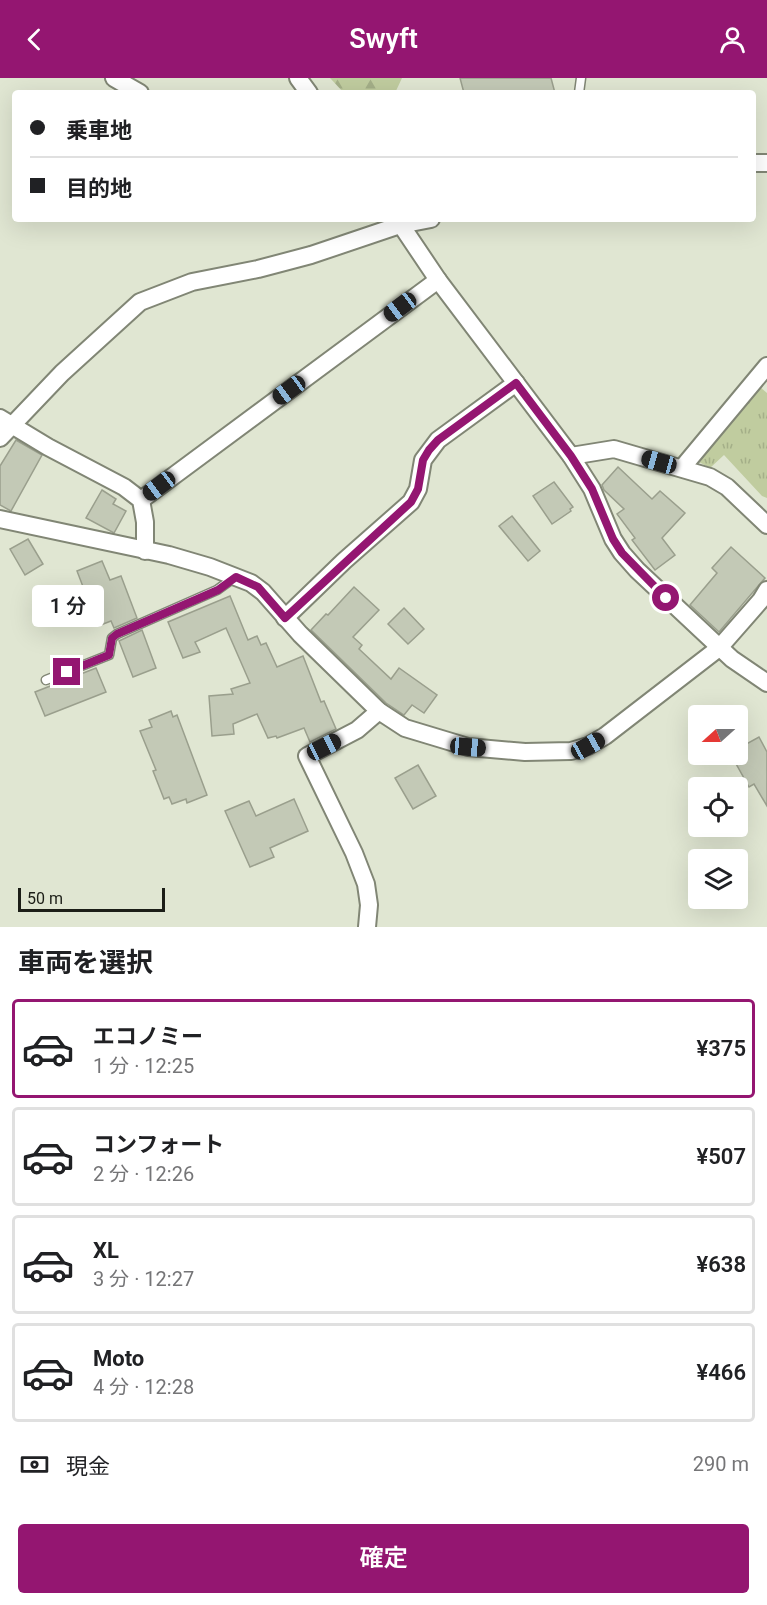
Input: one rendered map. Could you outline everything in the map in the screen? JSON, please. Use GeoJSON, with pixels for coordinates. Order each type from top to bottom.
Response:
{"type":"FeatureCollection","features":[{"type":"Feature","properties":{"kind":"street"},"geometry":{"type":"LineString","coordinates":[[114,78],[135,90]]}},
{"type":"Feature","properties":{"kind":"street"},"geometry":{"type":"LineString","coordinates":[[146,550],[141,500],[124,487],[4,427],[140,302],[192,282],[311,255],[398,222],[438,280],[571,456],[592,489],[613,539],[622,553],[719,648],[767,682]]}},
{"type":"Feature","properties":{"kind":"street"},"geometry":{"type":"LineString","coordinates":[[141,500],[438,280]]}},
{"type":"Feature","properties":{"kind":"street"},"geometry":{"type":"LineString","coordinates":[[681,468],[767,366]]}},
{"type":"Feature","properties":{"kind":"street"},"geometry":{"type":"LineString","coordinates":[[285,618],[411,502],[418,489],[423,460],[438,440],[516,383]]}},
{"type":"Feature","properties":{"kind":"street"},"geometry":{"type":"LineString","coordinates":[[571,456],[615,449],[710,477],[727,487],[767,525]]}},
{"type":"Feature","properties":{"kind":"street"},"geometry":{"type":"LineString","coordinates":[[0,519],[170,555],[236,577],[258,587],[285,618],[379,711],[405,728],[468,747],[525,752],[571,751],[588,746],[605,736],[719,648],[767,590]]}},
{"type":"Feature","properties":{"kind":"street"},"geometry":{"type":"LineString","coordinates":[[367,927],[369,905],[366,884],[354,853],[308,756],[357,730],[379,711]]}},
{"type":"Feature","properties":{"kind":"lane"},"geometry":{"type":"LineString","coordinates":[[46,680],[109,655],[112,638],[117,634],[218,590],[236,577]]}},
{"type":"Feature","properties":{"kind":"green space"},"geometry":{"type":"Polygon","coordinates":[[[330,78],[402,78],[396,90],[341,90],[330,78]]]}},
{"type":"Feature","properties":{"kind":"green space"},"geometry":{"type":"Polygon","coordinates":[[[759,386],[767,393],[767,498],[762,496],[724,455],[710,468],[699,462],[703,454],[759,386]]]}},
{"type":"Feature","properties":{"kind":"building"},"geometry":{"type":"Polygon","coordinates":[[[460,78],[551,78],[554,90],[463,90],[460,78]]]}},
{"type":"Feature","properties":{"kind":"building"},"geometry":{"type":"Polygon","coordinates":[[[16,440],[42,455],[11,511],[0,505],[0,466],[16,440]]]}},
{"type":"Feature","properties":{"kind":"building"},"geometry":{"type":"Polygon","coordinates":[[[618,467],[652,499],[660,491],[685,513],[662,538],[675,555],[655,570],[632,540],[635,538],[617,514],[624,509],[604,490],[602,485],[618,467]]]}},
{"type":"Feature","properties":{"kind":"building"},"geometry":{"type":"Polygon","coordinates":[[[554,482],[573,507],[571,511],[552,524],[533,496],[554,482]]]}},
{"type":"Feature","properties":{"kind":"building"},"geometry":{"type":"Polygon","coordinates":[[[102,490],[116,499],[113,504],[126,511],[114,533],[86,518],[102,490]]]}},
{"type":"Feature","properties":{"kind":"building"},"geometry":{"type":"Polygon","coordinates":[[[512,516],[540,551],[528,561],[499,526],[512,516]]]}},
{"type":"Feature","properties":{"kind":"building"},"geometry":{"type":"Polygon","coordinates":[[[28,539],[43,564],[25,575],[10,549],[28,539]]]}},
{"type":"Feature","properties":{"kind":"building"},"geometry":{"type":"Polygon","coordinates":[[[731,547],[765,578],[719,632],[690,605],[717,573],[712,568],[731,547]]]}},
{"type":"Feature","properties":{"kind":"building"},"geometry":{"type":"Polygon","coordinates":[[[102,561],[110,580],[121,576],[137,618],[114,628],[111,621],[98,626],[77,571],[102,561]]]}},
{"type":"Feature","properties":{"kind":"building"},"geometry":{"type":"Polygon","coordinates":[[[354,587],[379,610],[353,637],[362,645],[359,649],[391,679],[399,668],[437,695],[424,713],[412,705],[404,715],[386,703],[311,630],[354,587]]]}},
{"type":"Feature","properties":{"kind":"building"},"geometry":{"type":"Polygon","coordinates":[[[230,596],[248,640],[257,636],[261,645],[266,643],[277,667],[303,656],[321,702],[324,701],[336,729],[310,742],[304,728],[277,738],[276,736],[268,738],[257,714],[233,724],[234,734],[212,736],[209,696],[233,694],[231,689],[250,683],[226,628],[195,642],[200,652],[183,658],[168,622],[230,596]]]}},
{"type":"Feature","properties":{"kind":"building"},"geometry":{"type":"Polygon","coordinates":[[[404,608],[424,629],[408,644],[388,624],[404,608]]]}},
{"type":"Feature","properties":{"kind":"building"},"geometry":{"type":"Polygon","coordinates":[[[142,630],[156,668],[133,677],[119,641],[142,630]]]}},
{"type":"Feature","properties":{"kind":"building"},"geometry":{"type":"Polygon","coordinates":[[[96,668],[106,692],[45,716],[35,692],[96,668]]]}},
{"type":"Feature","properties":{"kind":"building"},"geometry":{"type":"Polygon","coordinates":[[[171,711],[173,717],[177,715],[207,795],[187,803],[186,799],[172,804],[169,797],[164,799],[153,771],[156,770],[140,731],[152,727],[149,720],[171,711]]]}},
{"type":"Feature","properties":{"kind":"building"},"geometry":{"type":"Polygon","coordinates":[[[759,737],[767,752],[767,806],[754,784],[749,787],[748,777],[743,777],[737,765],[748,765],[748,743],[759,737]]]}},
{"type":"Feature","properties":{"kind":"building"},"geometry":{"type":"Polygon","coordinates":[[[418,765],[436,796],[413,809],[395,778],[418,765]]]}},
{"type":"Feature","properties":{"kind":"building"},"geometry":{"type":"Polygon","coordinates":[[[294,799],[308,831],[270,848],[274,857],[250,867],[225,811],[249,801],[256,816],[294,799]]]}},
{"type":"Feature","properties":{"kind":"route"},"geometry":{"type":"LineString","coordinates":[[67,672],[109,655],[112,638],[117,634],[218,590],[236,577],[258,587],[285,618],[344,561],[411,502],[418,489],[423,460],[438,440],[516,383],[571,456],[592,489],[613,539],[622,553],[666,598]]}}]}
